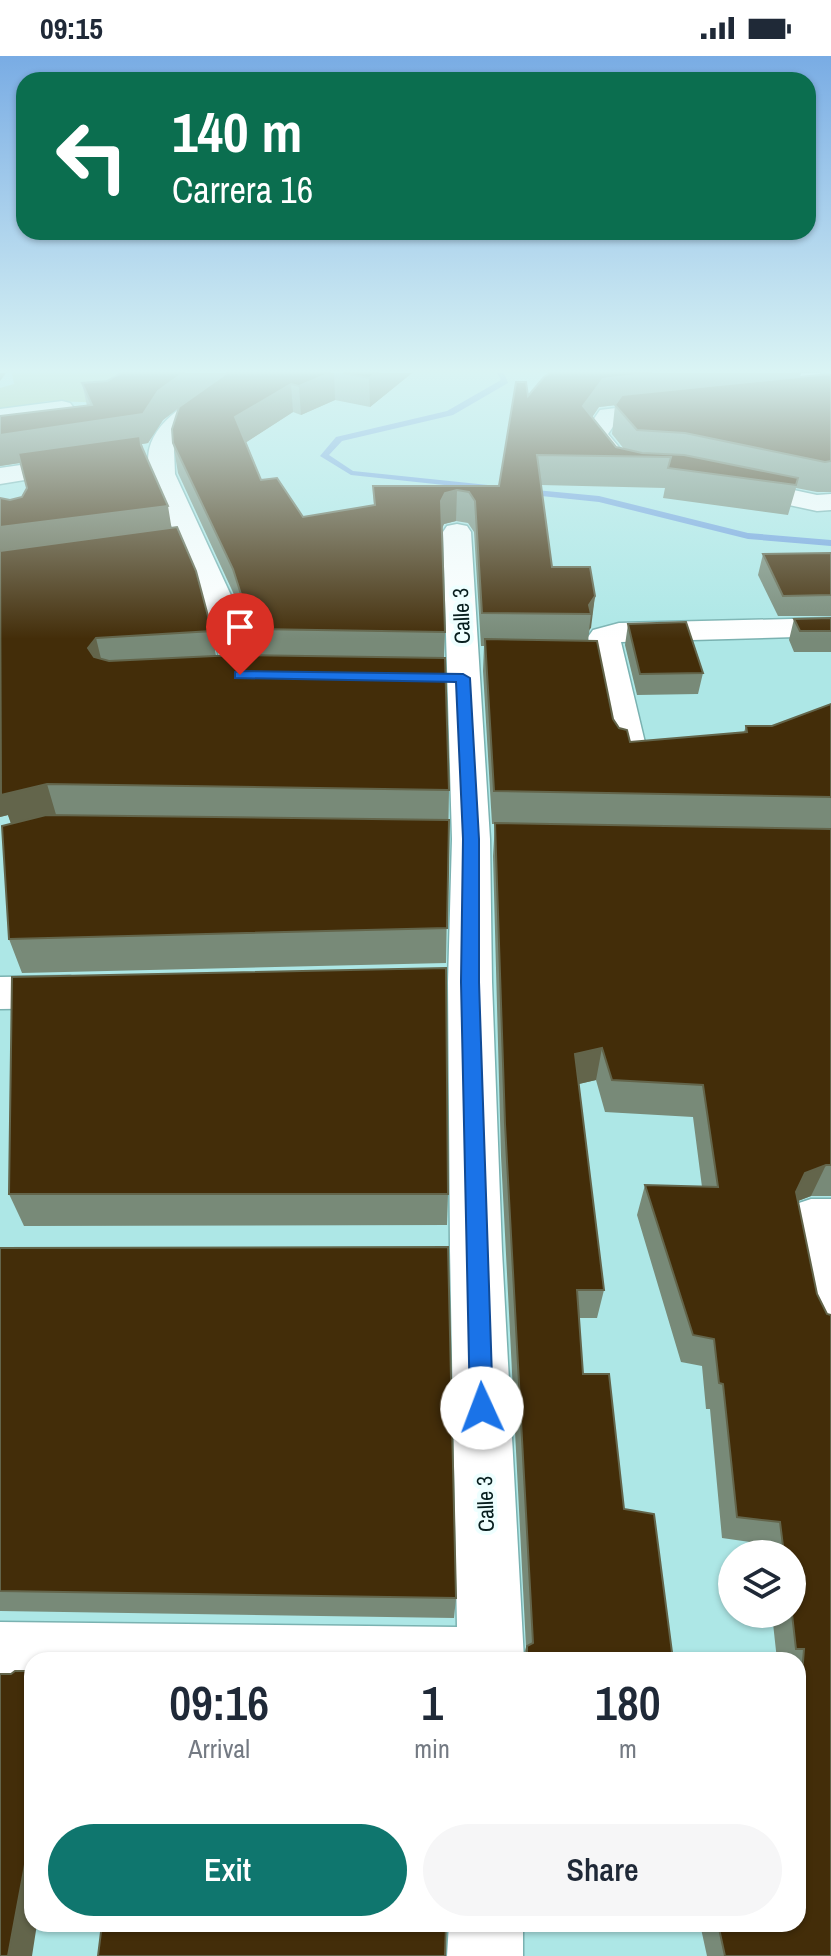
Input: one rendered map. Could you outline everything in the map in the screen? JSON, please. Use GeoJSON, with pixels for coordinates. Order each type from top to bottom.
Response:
{"type":"FeatureCollection","features":[{"type":"Feature","properties":{"kind":"street"},"geometry":{"type":"LineString","coordinates":[[15,505],[4,476],[98,462]]}},
{"type":"Feature","properties":{"kind":"street"},"geometry":{"type":"LineString","coordinates":[[161,462],[162,474],[219,602],[240,676]]}},
{"type":"Feature","properties":{"kind":"street"},"geometry":{"type":"LineString","coordinates":[[617,462],[622,468],[652,473]]}},
{"type":"Feature","properties":{"kind":"street"},"geometry":{"type":"LineString","coordinates":[[710,480],[817,503],[831,502]]}},
{"type":"Feature","properties":{"kind":"street","name":"Calle 3"},"geometry":{"type":"LineString","coordinates":[[457,532],[471,839],[454,983],[452,1251],[490,1652]]}},
{"type":"Feature","properties":{"kind":"street"},"geometry":{"type":"LineString","coordinates":[[164,549],[194,545]]}},
{"type":"Feature","properties":{"kind":"street"},"geometry":{"type":"LineString","coordinates":[[629,751],[593,659],[609,634],[831,627]]}},
{"type":"Feature","properties":{"kind":"street"},"geometry":{"type":"LineString","coordinates":[[0,993],[110,991]]}},
{"type":"Feature","properties":{"kind":"street"},"geometry":{"type":"LineString","coordinates":[[821,1222],[831,1321]]}},
{"type":"Feature","properties":{"kind":"street"},"geometry":{"type":"LineString","coordinates":[[0,1655],[24,1655]]}},
{"type":"Feature","properties":{"kind":"street"},"geometry":{"type":"LineString","coordinates":[[485,1956],[486,1932]]}},
{"type":"Feature","properties":{"kind":"building"},"geometry":{"type":"Polygon","coordinates":[[[20,462],[148,462],[168,506],[0,527],[0,498],[10,500],[22,497],[27,488],[20,462]]]}},
{"type":"Feature","properties":{"kind":"building"},"geometry":{"type":"Polygon","coordinates":[[[182,462],[253,462],[261,480],[277,478],[303,517],[375,505],[373,486],[499,486],[503,462],[538,462],[552,567],[590,567],[595,596],[589,605],[591,614],[482,613],[475,501],[469,492],[457,490],[445,493],[441,501],[445,632],[252,629],[233,569],[182,462]]]}},
{"type":"Feature","properties":{"kind":"building"},"geometry":{"type":"Polygon","coordinates":[[[670,462],[717,462],[798,478],[796,485],[668,468],[670,462]]]}},
{"type":"Feature","properties":{"kind":"building"},"geometry":{"type":"Polygon","coordinates":[[[177,527],[196,571],[212,631],[96,638],[88,648],[94,657],[109,661],[236,655],[445,658],[449,790],[47,784],[1,795],[0,551],[177,527]]]}},
{"type":"Feature","properties":{"kind":"building"},"geometry":{"type":"Polygon","coordinates":[[[831,553],[831,595],[783,596],[763,554],[831,553]]]}},
{"type":"Feature","properties":{"kind":"building"},"geometry":{"type":"Polygon","coordinates":[[[831,618],[831,631],[800,631],[794,619],[831,618]]]}},
{"type":"Feature","properties":{"kind":"building"},"geometry":{"type":"Polygon","coordinates":[[[686,622],[703,673],[640,674],[628,624],[686,622]]]}},
{"type":"Feature","properties":{"kind":"building"},"geometry":{"type":"Polygon","coordinates":[[[485,639],[597,641],[613,719],[619,728],[627,730],[630,742],[747,732],[746,726],[772,726],[831,704],[831,797],[494,791],[485,639]]]}},
{"type":"Feature","properties":{"kind":"building"},"geometry":{"type":"Polygon","coordinates":[[[46,815],[449,820],[447,928],[9,939],[2,826],[46,815]]]}},
{"type":"Feature","properties":{"kind":"building"},"geometry":{"type":"Polygon","coordinates":[[[495,823],[831,829],[831,1165],[805,1173],[796,1192],[817,1294],[827,1314],[831,1315],[831,1956],[725,1956],[720,1932],[806,1932],[806,1652],[796,1649],[794,1628],[806,1628],[806,1540],[782,1540],[780,1522],[737,1517],[723,1384],[719,1383],[714,1339],[693,1335],[645,1185],[718,1187],[703,1085],[612,1080],[602,1048],[575,1054],[604,1290],[577,1290],[583,1374],[609,1374],[624,1509],[654,1514],[672,1652],[527,1652],[527,1646],[533,1643],[505,1124],[495,823]]]}},
{"type":"Feature","properties":{"kind":"building"},"geometry":{"type":"Polygon","coordinates":[[[446,968],[448,1194],[9,1194],[12,977],[446,968]]]}},
{"type":"Feature","properties":{"kind":"building"},"geometry":{"type":"Polygon","coordinates":[[[448,1247],[456,1598],[0,1591],[0,1248],[448,1247]]]}},
{"type":"Feature","properties":{"kind":"building"},"geometry":{"type":"Polygon","coordinates":[[[24,1671],[24,1870],[8,1956],[0,1956],[0,1674],[24,1671]]]}},
{"type":"Feature","properties":{"kind":"building"},"geometry":{"type":"Polygon","coordinates":[[[101,1932],[446,1932],[445,1956],[98,1956],[101,1932]]]}},
{"type":"Feature","properties":{"kind":"waterway"},"geometry":{"type":"LineString","coordinates":[[333,462],[351,473],[488,488]]}},
{"type":"Feature","properties":{"kind":"waterway"},"geometry":{"type":"LineString","coordinates":[[525,492],[599,499],[748,536],[831,543]]}},
{"type":"Feature","properties":{"kind":"route"},"geometry":{"type":"LineString","coordinates":[[240,675],[463,678],[471,839],[470,982],[482,1408]]}}]}
